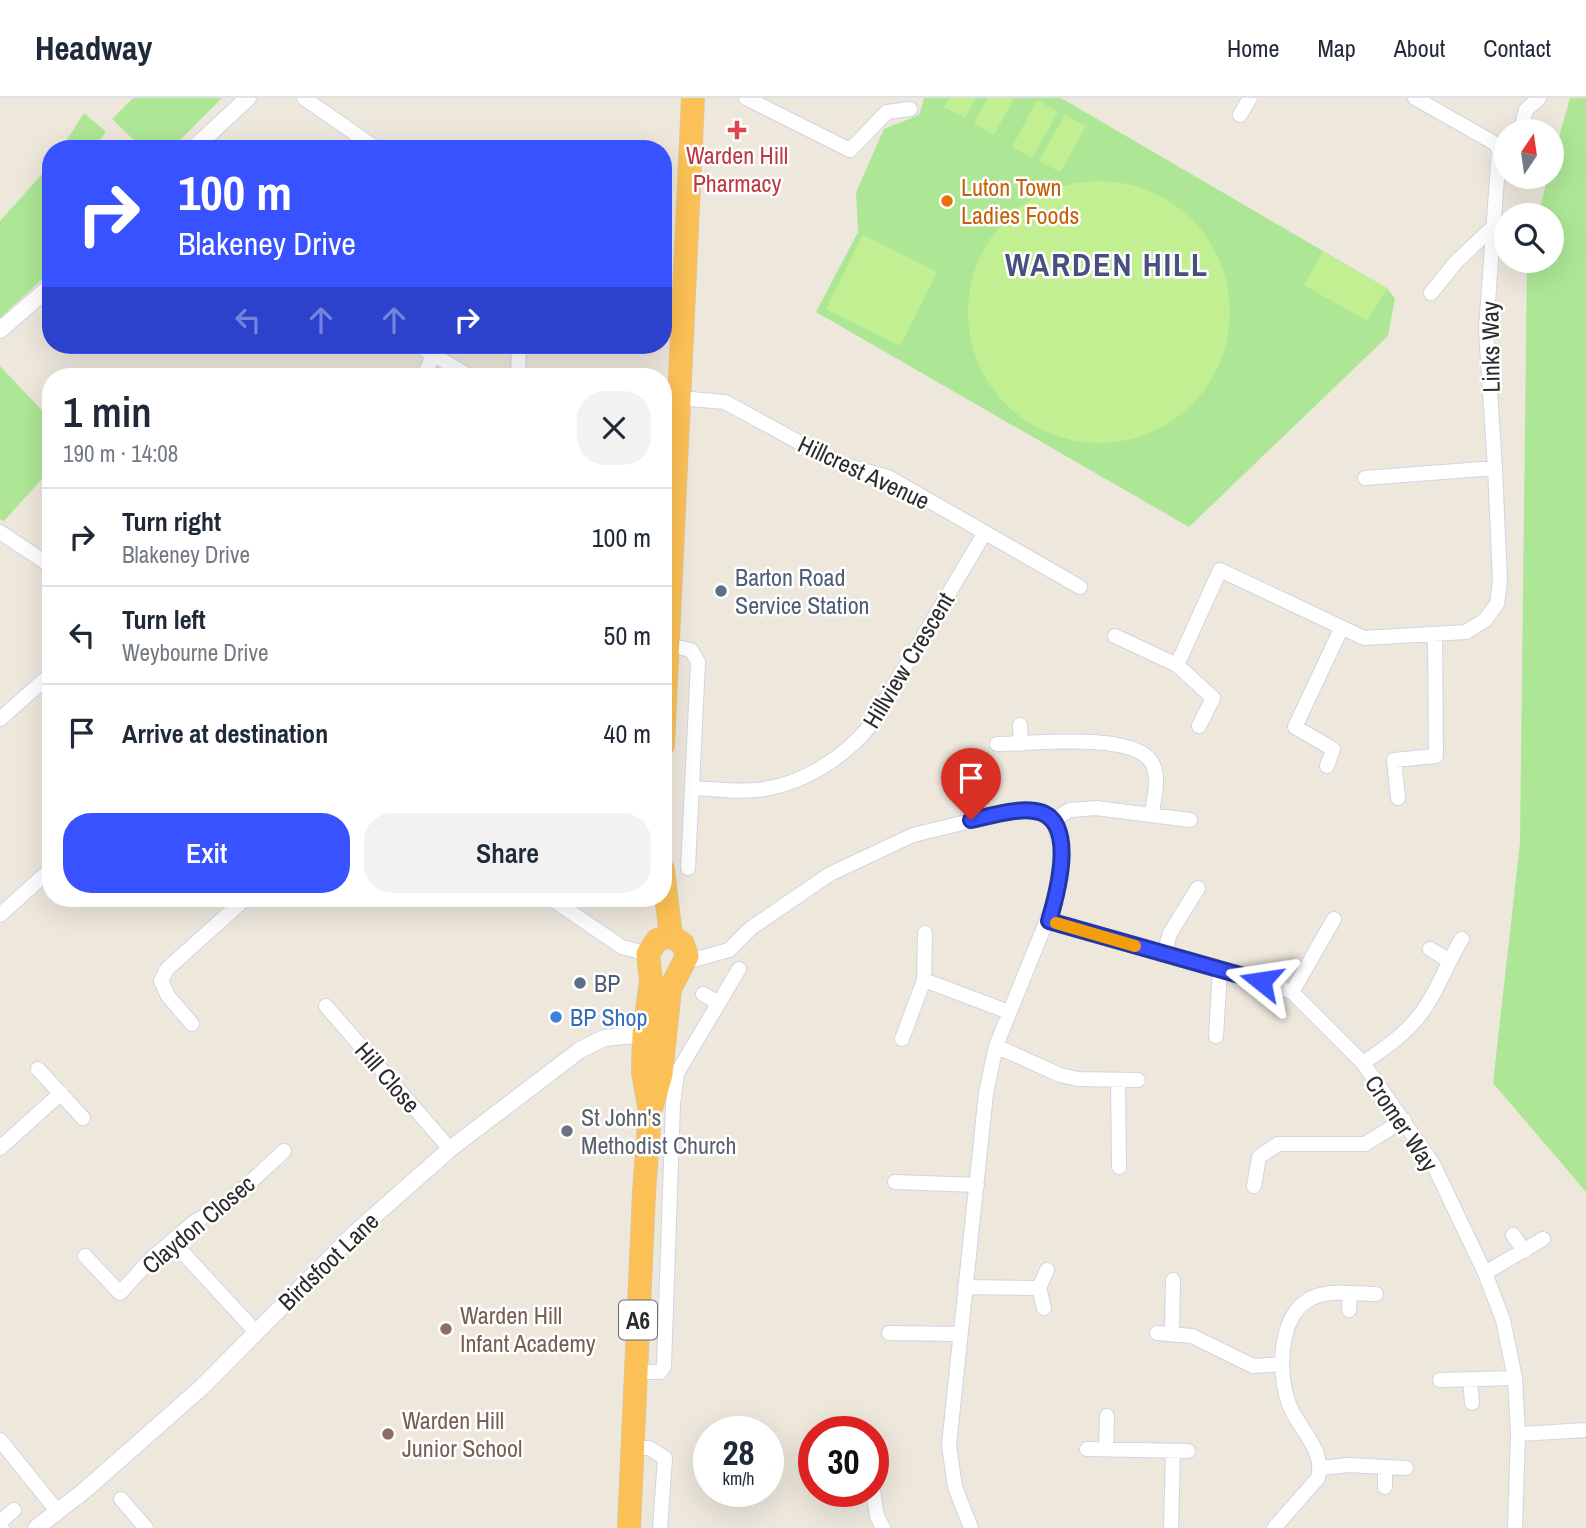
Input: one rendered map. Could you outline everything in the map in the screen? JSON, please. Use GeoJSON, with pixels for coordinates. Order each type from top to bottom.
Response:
{"type":"FeatureCollection","features":[{"type":"Feature","properties":{"kind":"highway"},"geometry":{"type":"LineString","coordinates":[[672,466],[679,398],[693,98]]}},
{"type":"Feature","properties":{"kind":"highway"},"geometry":{"type":"LineString","coordinates":[[667,907],[671,936]]}},
{"type":"Feature","properties":{"kind":"highway"},"geometry":{"type":"LineString","coordinates":[[671,936],[683,944],[683,966],[664,975],[649,960],[656,940],[671,936]]}},
{"type":"Feature","properties":{"kind":"highway","name":"A6"},"geometry":{"type":"LineString","coordinates":[[629,1528],[650,1112],[643,1072],[649,960]]}},
{"type":"Feature","properties":{"kind":"highway","name":"A6"},"geometry":{"type":"LineString","coordinates":[[650,1112],[661,1074],[670,989],[683,966]]}},
{"type":"Feature","properties":{"kind":"street"},"geometry":{"type":"LineString","coordinates":[[203,140],[248,98]]}},
{"type":"Feature","properties":{"kind":"street"},"geometry":{"type":"LineString","coordinates":[[304,98],[364,140]]}},
{"type":"Feature","properties":{"kind":"street"},"geometry":{"type":"LineString","coordinates":[[746,98],[850,150],[887,112],[910,109]]}},
{"type":"Feature","properties":{"kind":"street"},"geometry":{"type":"LineString","coordinates":[[1240,115],[1250,98]]}},
{"type":"Feature","properties":{"kind":"street"},"geometry":{"type":"LineString","coordinates":[[1415,98],[1494,137]]}},
{"type":"Feature","properties":{"kind":"street"},"geometry":{"type":"LineString","coordinates":[[1526,104],[1539,98]]}},
{"type":"Feature","properties":{"kind":"street","name":"Links Way"},"geometry":{"type":"LineString","coordinates":[[1177,665],[1220,570],[1364,638],[1466,632],[1485,620],[1497,604],[1500,581],[1486,329],[1496,189]]}},
{"type":"Feature","properties":{"kind":"street"},"geometry":{"type":"LineString","coordinates":[[1431,293],[1457,262],[1493,227]]}},
{"type":"Feature","properties":{"kind":"street"},"geometry":{"type":"LineString","coordinates":[[0,330],[42,294]]}},
{"type":"Feature","properties":{"kind":"street"},"geometry":{"type":"LineString","coordinates":[[427,368],[433,355],[455,368]]}},
{"type":"Feature","properties":{"kind":"street","name":"Hillcrest Avenue"},"geometry":{"type":"LineString","coordinates":[[679,398],[725,402],[837,463],[888,477],[1080,587]]}},
{"type":"Feature","properties":{"kind":"street"},"geometry":{"type":"LineString","coordinates":[[1365,478],[1495,468]]}},
{"type":"Feature","properties":{"kind":"street"},"geometry":{"type":"LineString","coordinates":[[0,532],[42,560]]}},
{"type":"Feature","properties":{"kind":"street","name":"Hillview Crescent"},"geometry":{"type":"LineString","coordinates":[[694,788],[764,790],[805,776],[851,749],[870,726],[984,534]]}},
{"type":"Feature","properties":{"kind":"street"},"geometry":{"type":"LineString","coordinates":[[1327,766],[1333,749],[1295,727],[1341,629]]}},
{"type":"Feature","properties":{"kind":"street"},"geometry":{"type":"LineString","coordinates":[[1398,798],[1394,760],[1436,756],[1435,634]]}},
{"type":"Feature","properties":{"kind":"street"},"geometry":{"type":"LineString","coordinates":[[1115,636],[1177,665],[1213,698],[1199,726]]}},
{"type":"Feature","properties":{"kind":"street"},"geometry":{"type":"LineString","coordinates":[[672,646],[691,650],[698,662],[694,788],[688,868]]}},
{"type":"Feature","properties":{"kind":"street"},"geometry":{"type":"LineString","coordinates":[[0,719],[42,682]]}},
{"type":"Feature","properties":{"kind":"street"},"geometry":{"type":"LineString","coordinates":[[1020,725],[1021,744]]}},
{"type":"Feature","properties":{"kind":"street"},"geometry":{"type":"LineString","coordinates":[[997,744],[1104,743],[1127,746],[1151,761],[1155,772],[1152,813]]}},
{"type":"Feature","properties":{"kind":"street"},"geometry":{"type":"LineString","coordinates":[[1054,820],[1070,810],[1081,808],[1152,813],[1190,820]]}},
{"type":"Feature","properties":{"kind":"street"},"geometry":{"type":"LineString","coordinates":[[683,966],[729,950],[751,928],[830,874],[913,835],[1023,811],[1045,814],[1054,820],[1061,846],[1061,870],[1049,921],[996,1046],[986,1093],[949,1445],[955,1487],[969,1527]]}},
{"type":"Feature","properties":{"kind":"street"},"geometry":{"type":"LineString","coordinates":[[0,915],[42,877]]}},
{"type":"Feature","properties":{"kind":"street"},"geometry":{"type":"LineString","coordinates":[[1164,954],[1170,933],[1198,888]]}},
{"type":"Feature","properties":{"kind":"street"},"geometry":{"type":"LineString","coordinates":[[192,1024],[168,996],[161,981],[167,969],[236,907]]}},
{"type":"Feature","properties":{"kind":"street"},"geometry":{"type":"LineString","coordinates":[[563,907],[622,947],[649,960]]}},
{"type":"Feature","properties":{"kind":"street"},"geometry":{"type":"LineString","coordinates":[[1292,992],[1320,931],[1334,919]]}},
{"type":"Feature","properties":{"kind":"street","name":"Cromer Way"},"geometry":{"type":"LineString","coordinates":[[1049,921],[1292,992],[1363,1063],[1433,1164],[1485,1273],[1503,1320],[1515,1378],[1518,1434],[1515,1528]]}},
{"type":"Feature","properties":{"kind":"street"},"geometry":{"type":"LineString","coordinates":[[902,1039],[925,980],[925,933]]}},
{"type":"Feature","properties":{"kind":"street"},"geometry":{"type":"LineString","coordinates":[[1363,1063],[1415,1021],[1429,1002],[1448,960],[1462,939]]}},
{"type":"Feature","properties":{"kind":"street"},"geometry":{"type":"LineString","coordinates":[[1430,949],[1448,960]]}},
{"type":"Feature","properties":{"kind":"street"},"geometry":{"type":"LineString","coordinates":[[636,1372],[660,1372],[664,1366],[676,1080],[682,1063],[739,969]]}},
{"type":"Feature","properties":{"kind":"street"},"geometry":{"type":"LineString","coordinates":[[1216,1036],[1220,970]]}},
{"type":"Feature","properties":{"kind":"street"},"geometry":{"type":"LineString","coordinates":[[925,980],[1009,1012]]}},
{"type":"Feature","properties":{"kind":"street"},"geometry":{"type":"LineString","coordinates":[[703,994],[718,1003]]}},
{"type":"Feature","properties":{"kind":"street","name":"Hill Close"},"geometry":{"type":"LineString","coordinates":[[326,1006],[450,1149]]}},
{"type":"Feature","properties":{"kind":"street","name":"Birdsfoot Lane"},"geometry":{"type":"LineString","coordinates":[[36,1528],[202,1387],[355,1233],[450,1149],[580,1050],[604,1038],[644,1034]]}},
{"type":"Feature","properties":{"kind":"street"},"geometry":{"type":"LineString","coordinates":[[996,1046],[1059,1074],[1138,1080]]}},
{"type":"Feature","properties":{"kind":"street"},"geometry":{"type":"LineString","coordinates":[[38,1069],[83,1118]]}},
{"type":"Feature","properties":{"kind":"street"},"geometry":{"type":"LineString","coordinates":[[1118,1080],[1119,1167]]}},
{"type":"Feature","properties":{"kind":"street"},"geometry":{"type":"LineString","coordinates":[[0,1148],[61,1093]]}},
{"type":"Feature","properties":{"kind":"street"},"geometry":{"type":"LineString","coordinates":[[1254,1186],[1259,1157],[1278,1144],[1365,1144],[1404,1121]]}},
{"type":"Feature","properties":{"kind":"street","name":"Claydon Closec"},"geometry":{"type":"LineString","coordinates":[[85,1256],[120,1293],[151,1259],[193,1223],[229,1202],[284,1151]]}},
{"type":"Feature","properties":{"kind":"street"},"geometry":{"type":"LineString","coordinates":[[895,1182],[976,1185]]}},
{"type":"Feature","properties":{"kind":"street"},"geometry":{"type":"LineString","coordinates":[[1513,1235],[1524,1251]]}},
{"type":"Feature","properties":{"kind":"street"},"geometry":{"type":"LineString","coordinates":[[1485,1273],[1543,1239]]}},
{"type":"Feature","properties":{"kind":"street"},"geometry":{"type":"LineString","coordinates":[[173,1242],[256,1332]]}},
{"type":"Feature","properties":{"kind":"street"},"geometry":{"type":"LineString","coordinates":[[1044,1308],[1039,1288],[1047,1270]]}},
{"type":"Feature","properties":{"kind":"street"},"geometry":{"type":"LineString","coordinates":[[1172,1332],[1174,1280]]}},
{"type":"Feature","properties":{"kind":"street"},"geometry":{"type":"LineString","coordinates":[[965,1286],[1039,1288]]}},
{"type":"Feature","properties":{"kind":"street"},"geometry":{"type":"LineString","coordinates":[[1273,1528],[1318,1478],[1321,1468],[1317,1452],[1291,1410],[1285,1390],[1282,1364],[1287,1333],[1294,1313],[1308,1299],[1326,1293],[1376,1294]]}},
{"type":"Feature","properties":{"kind":"street"},"geometry":{"type":"LineString","coordinates":[[1349,1310],[1350,1293]]}},
{"type":"Feature","properties":{"kind":"street"},"geometry":{"type":"LineString","coordinates":[[1157,1333],[1172,1332],[1208,1342],[1239,1362],[1253,1366],[1282,1364]]}},
{"type":"Feature","properties":{"kind":"street"},"geometry":{"type":"LineString","coordinates":[[888,1333],[960,1334]]}},
{"type":"Feature","properties":{"kind":"street"},"geometry":{"type":"LineString","coordinates":[[1440,1380],[1515,1378]]}},
{"type":"Feature","properties":{"kind":"street"},"geometry":{"type":"LineString","coordinates":[[1470,1380],[1472,1403]]}},
{"type":"Feature","properties":{"kind":"street"},"geometry":{"type":"LineString","coordinates":[[1105,1449],[1107,1416]]}},
{"type":"Feature","properties":{"kind":"street"},"geometry":{"type":"LineString","coordinates":[[1518,1434],[1586,1430]]}},
{"type":"Feature","properties":{"kind":"street"},"geometry":{"type":"LineString","coordinates":[[0,1440],[58,1512]]}},
{"type":"Feature","properties":{"kind":"street"},"geometry":{"type":"LineString","coordinates":[[633,1448],[649,1448],[664,1458],[660,1528]]}},
{"type":"Feature","properties":{"kind":"street"},"geometry":{"type":"LineString","coordinates":[[1087,1449],[1181,1451],[1171,1528]]}},
{"type":"Feature","properties":{"kind":"street"},"geometry":{"type":"LineString","coordinates":[[1385,1467],[1385,1487]]}},
{"type":"Feature","properties":{"kind":"street"},"geometry":{"type":"LineString","coordinates":[[1321,1468],[1406,1468]]}},
{"type":"Feature","properties":{"kind":"street"},"geometry":{"type":"LineString","coordinates":[[121,1499],[146,1528]]}},
{"type":"Feature","properties":{"kind":"street"},"geometry":{"type":"LineString","coordinates":[[877,1507],[883,1528]]}},
{"type":"Feature","properties":{"kind":"street"},"geometry":{"type":"LineString","coordinates":[[2,1528],[0,1522],[14,1510]]}},
{"type":"Feature","properties":{"kind":"green space"},"geometry":{"type":"Polygon","coordinates":[[[133,98],[222,98],[180,140],[134,140],[112,119],[133,98]]]}},
{"type":"Feature","properties":{"kind":"green space"},"geometry":{"type":"Polygon","coordinates":[[[924,98],[1061,98],[1388,289],[1395,299],[1388,336],[1189,527],[816,312],[858,232],[856,192],[884,129],[919,115],[924,98]]]}},
{"type":"Feature","properties":{"kind":"green space"},"geometry":{"type":"Polygon","coordinates":[[[949,98],[976,98],[965,118],[944,107],[949,98]]]}},
{"type":"Feature","properties":{"kind":"green space"},"geometry":{"type":"Polygon","coordinates":[[[988,98],[1014,98],[994,135],[974,123],[988,98]]]}},
{"type":"Feature","properties":{"kind":"green space"},"geometry":{"type":"Polygon","coordinates":[[[1570,98],[1586,98],[1586,1192],[1493,1083],[1520,843],[1527,273],[1564,273],[1564,203],[1541,203],[1545,189],[1564,189],[1564,119],[1570,98]]]}},
{"type":"Feature","properties":{"kind":"green space"},"geometry":{"type":"Polygon","coordinates":[[[1037,100],[1058,112],[1032,158],[1012,147],[1037,100]]]}},
{"type":"Feature","properties":{"kind":"green space"},"geometry":{"type":"Polygon","coordinates":[[[84,113],[106,132],[99,140],[67,140],[84,113]]]}},
{"type":"Feature","properties":{"kind":"green space"},"geometry":{"type":"Polygon","coordinates":[[[1065,115],[1086,126],[1060,172],[1039,161],[1065,115]]]}},
{"type":"Feature","properties":{"kind":"green space"},"geometry":{"type":"Polygon","coordinates":[[[42,174],[42,279],[0,318],[0,221],[42,174]]]}},
{"type":"Feature","properties":{"kind":"green space"},"geometry":{"type":"Polygon","coordinates":[[[1086,181],[1112,181],[1137,186],[1161,196],[1192,219],[1215,250],[1225,274],[1230,312],[1225,350],[1215,374],[1192,405],[1161,428],[1137,438],[1112,443],[1086,443],[1061,438],[1037,428],[1016,414],[997,395],[983,374],[973,350],[968,325],[968,299],[973,274],[983,250],[997,229],[1016,210],[1037,196],[1061,186],[1086,181]]]}},
{"type":"Feature","properties":{"kind":"green space"},"geometry":{"type":"Polygon","coordinates":[[[863,235],[937,272],[900,346],[826,309],[863,235]]]}},
{"type":"Feature","properties":{"kind":"green space"},"geometry":{"type":"Polygon","coordinates":[[[1323,252],[1387,288],[1367,321],[1304,285],[1323,252]]]}},
{"type":"Feature","properties":{"kind":"green space"},"geometry":{"type":"Polygon","coordinates":[[[0,366],[42,410],[42,479],[4,521],[0,519],[0,366]]]}},
{"type":"Feature","properties":{"kind":"slow traffic"},"geometry":{"type":"LineString","coordinates":[[1056,923],[1135,946]]}},
{"type":"Feature","properties":{"kind":"place","name":"Warden Hill Pharmacy"},"geometry":{"type":"Point","coordinates":[737,130]}},
{"type":"Feature","properties":{"kind":"place","name":"Luton Town Ladies Foods"},"geometry":{"type":"Point","coordinates":[947,201]}},
{"type":"Feature","properties":{"kind":"place","name":"Barton Road Service Station"},"geometry":{"type":"Point","coordinates":[721,591]}},
{"type":"Feature","properties":{"kind":"place","name":"BP"},"geometry":{"type":"Point","coordinates":[580,983]}},
{"type":"Feature","properties":{"kind":"place","name":"BP Shop"},"geometry":{"type":"Point","coordinates":[556,1017]}},
{"type":"Feature","properties":{"kind":"place","name":"St John's Methodist Church"},"geometry":{"type":"Point","coordinates":[567,1131]}},
{"type":"Feature","properties":{"kind":"place","name":"Warden Hill Infant Academy"},"geometry":{"type":"Point","coordinates":[446,1329]}},
{"type":"Feature","properties":{"kind":"place","name":"Warden Hill Junior School"},"geometry":{"type":"Point","coordinates":[388,1434]}},
{"type":"Feature","properties":{"kind":"district","name":"WARDEN HILL"},"geometry":{"type":"Point","coordinates":[1107,264]}},
{"type":"Feature","properties":{"kind":"route"},"geometry":{"type":"LineString","coordinates":[[971,820],[1036,811],[1054,820],[1061,846],[1061,870],[1049,921],[1261,981]]}}]}
